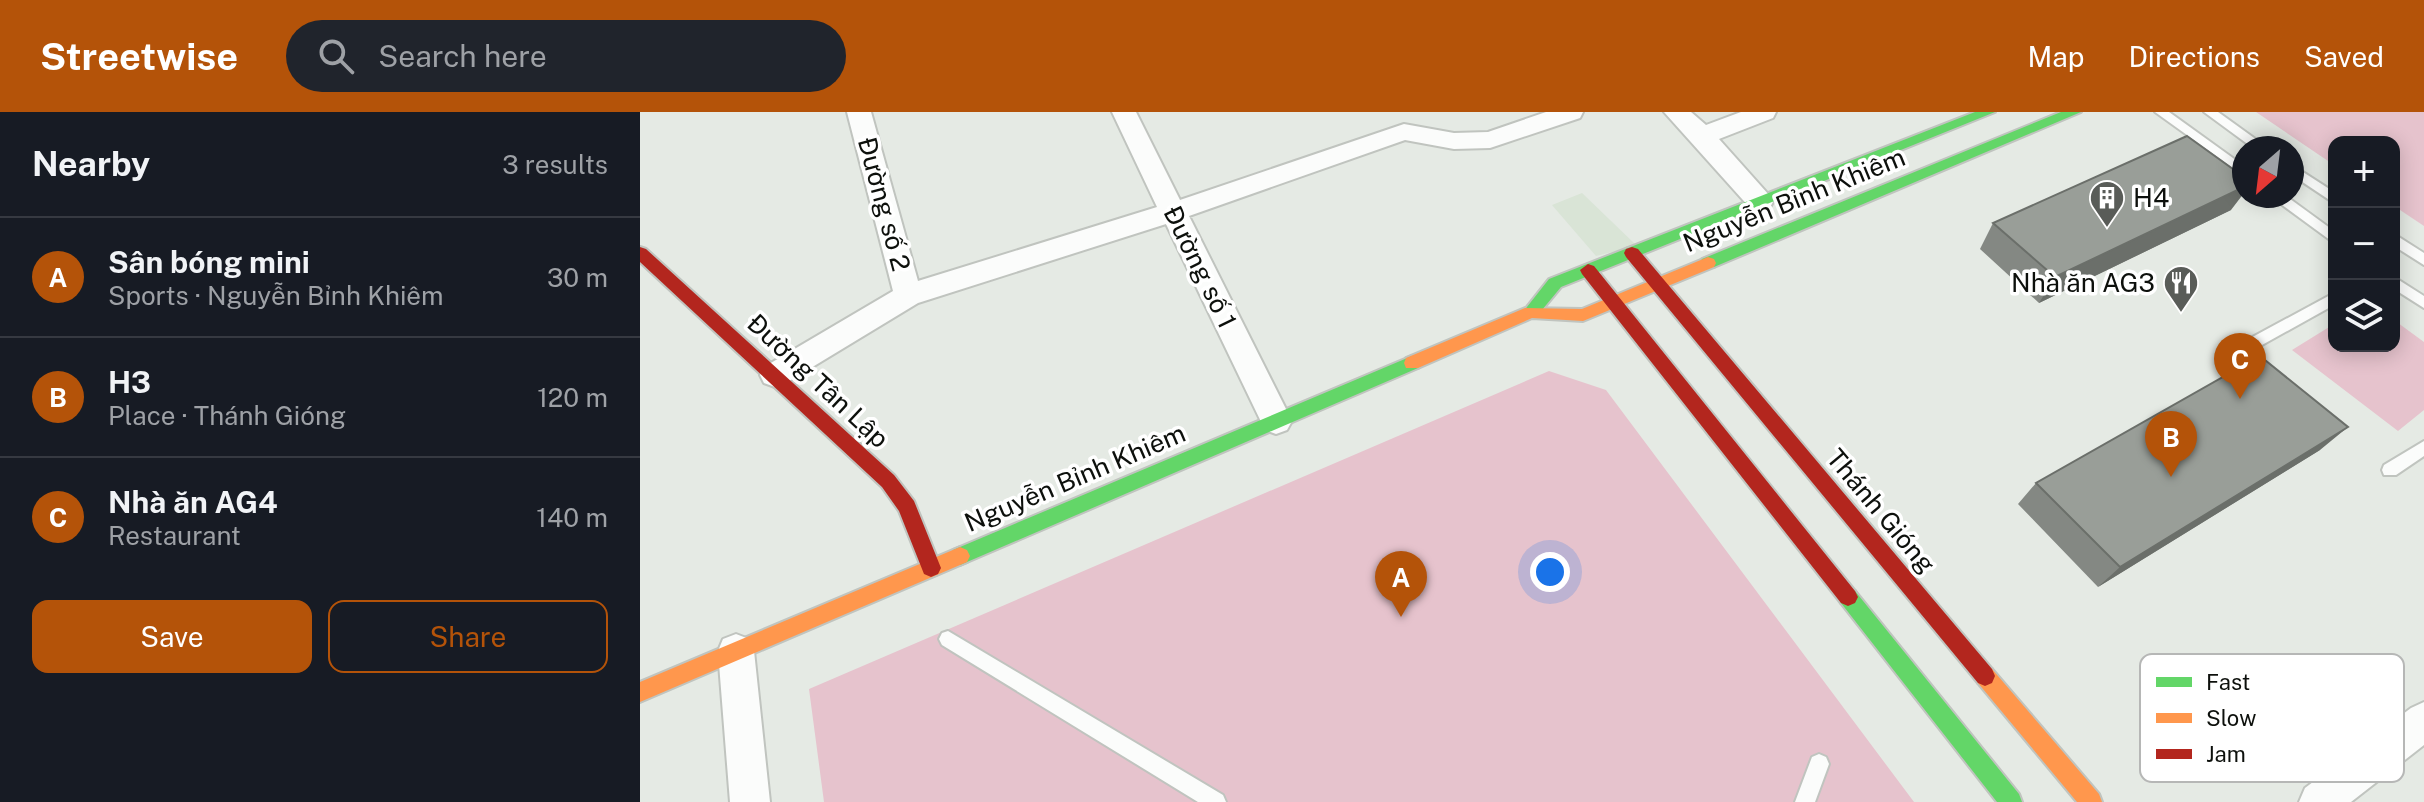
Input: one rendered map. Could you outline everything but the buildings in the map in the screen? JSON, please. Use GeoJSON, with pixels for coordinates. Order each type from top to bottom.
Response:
{"type":"FeatureCollection","features":[{"type":"Feature","properties":{"kind":"street","name":"Đường số 1"},"geometry":{"type":"LineString","coordinates":[[1124,112],[1276,421]]}},
{"type":"Feature","properties":{"kind":"street"},"geometry":{"type":"LineString","coordinates":[[775,375],[908,295],[1173,212],[1396,122],[1454,141],[1490,140],[1571,112]]}},
{"type":"Feature","properties":{"kind":"street"},"geometry":{"type":"LineString","coordinates":[[1676,112],[1702,136],[1760,202]]}},
{"type":"Feature","properties":{"kind":"street"},"geometry":{"type":"LineString","coordinates":[[1702,136],[1764,112]]}},
{"type":"Feature","properties":{"kind":"street","name":"Nguyễn Bỉnh Khiêm"},"geometry":{"type":"LineString","coordinates":[[1531,312],[1555,283],[1988,112]]}},
{"type":"Feature","properties":{"kind":"street","name":"Nguyễn Bỉnh Khiêm"},"geometry":{"type":"LineString","coordinates":[[640,692],[1531,312],[1583,315],[2041,118],[2074,112]]}},
{"type":"Feature","properties":{"kind":"street","name":"Đường số 2"},"geometry":{"type":"LineString","coordinates":[[858,114],[908,295]]}},
{"type":"Feature","properties":{"kind":"street","name":"Đường Tân Lập"},"geometry":{"type":"LineString","coordinates":[[640,253],[888,481],[912,517],[931,568]]}},
{"type":"Feature","properties":{"kind":"street","name":"Thánh Gióng"},"geometry":{"type":"LineString","coordinates":[[1632,253],[2091,802]]}},
{"type":"Feature","properties":{"kind":"street"},"geometry":{"type":"LineString","coordinates":[[1588,270],[2011,802]]}},
{"type":"Feature","properties":{"kind":"street"},"geometry":{"type":"LineString","coordinates":[[736,651],[750,802]]}},
{"type":"Feature","properties":{"kind":"street"},"geometry":{"type":"LineString","coordinates":[[2404,736],[2424,721]]}},
{"type":"Feature","properties":{"kind":"street"},"geometry":{"type":"LineString","coordinates":[[2319,802],[2345,782]]}},
{"type":"Feature","properties":{"kind":"lane"},"geometry":{"type":"LineString","coordinates":[[2161,112],[2232,163]]}},
{"type":"Feature","properties":{"kind":"lane"},"geometry":{"type":"LineString","coordinates":[[2210,112],[2245,136]]}},
{"type":"Feature","properties":{"kind":"lane"},"geometry":{"type":"LineString","coordinates":[[2304,177],[2328,194]]}},
{"type":"Feature","properties":{"kind":"lane"},"geometry":{"type":"LineString","coordinates":[[2293,208],[2328,234]]}},
{"type":"Feature","properties":{"kind":"lane"},"geometry":{"type":"LineString","coordinates":[[2400,243],[2424,260]]}},
{"type":"Feature","properties":{"kind":"lane"},"geometry":{"type":"LineString","coordinates":[[2400,286],[2424,303]]}},
{"type":"Feature","properties":{"kind":"lane"},"geometry":{"type":"LineString","coordinates":[[2239,351],[2328,301]]}},
{"type":"Feature","properties":{"kind":"lane"},"geometry":{"type":"LineString","coordinates":[[2390,470],[2424,448]]}},
{"type":"Feature","properties":{"kind":"lane"},"geometry":{"type":"LineString","coordinates":[[948,639],[1216,802]]}},
{"type":"Feature","properties":{"kind":"lane"},"geometry":{"type":"LineString","coordinates":[[1805,802],[1819,764]]}},
{"type":"Feature","properties":{"kind":"shaded area"},"geometry":{"type":"Polygon","coordinates":[[[2256,112],[2424,112],[2424,226],[2400,210],[2400,136],[2328,136],[2328,161],[2304,145],[2304,136],[2291,136],[2256,112]]]}},
{"type":"Feature","properties":{"kind":"shaded area"},"geometry":{"type":"Polygon","coordinates":[[[1582,193],[1637,246],[1596,256],[1552,205],[1582,193]]]}},
{"type":"Feature","properties":{"kind":"shaded area"},"geometry":{"type":"Polygon","coordinates":[[[2400,324],[2424,342],[2424,410],[2398,431],[2292,350],[2328,328],[2328,352],[2400,352],[2400,324]]]}},
{"type":"Feature","properties":{"kind":"shaded area"},"geometry":{"type":"Polygon","coordinates":[[[1549,371],[1606,390],[1914,802],[824,802],[809,689],[1549,371]]]}},
{"type":"Feature","properties":{"kind":"traffic: fast"},"geometry":{"type":"LineString","coordinates":[[1531,312],[1555,283],[1988,112]]}},
{"type":"Feature","properties":{"kind":"traffic: fast"},"geometry":{"type":"LineString","coordinates":[[1708,263],[2074,112]]}},
{"type":"Feature","properties":{"kind":"traffic: fast"},"geometry":{"type":"LineString","coordinates":[[960,556],[1412,363]]}},
{"type":"Feature","properties":{"kind":"traffic: fast"},"geometry":{"type":"LineString","coordinates":[[1848,597],[2011,802]]}},
{"type":"Feature","properties":{"kind":"traffic: slow"},"geometry":{"type":"LineString","coordinates":[[1412,363],[1531,312],[1583,315],[1708,263]]}},
{"type":"Feature","properties":{"kind":"traffic: slow"},"geometry":{"type":"LineString","coordinates":[[640,692],[960,556]]}},
{"type":"Feature","properties":{"kind":"traffic: slow"},"geometry":{"type":"LineString","coordinates":[[1985,676],[2091,802]]}},
{"type":"Feature","properties":{"kind":"traffic: jam"},"geometry":{"type":"LineString","coordinates":[[640,253],[888,481],[907,507],[931,568]]}},
{"type":"Feature","properties":{"kind":"traffic: jam"},"geometry":{"type":"LineString","coordinates":[[1632,253],[1985,676]]}},
{"type":"Feature","properties":{"kind":"traffic: jam"},"geometry":{"type":"LineString","coordinates":[[1588,270],[1848,597]]}},
{"type":"Feature","properties":{"kind":"place","name":"H4"},"geometry":{"type":"Point","coordinates":[2107,229]}},
{"type":"Feature","properties":{"kind":"place","name":"Nhà ăn AG3"},"geometry":{"type":"Point","coordinates":[2181,314]}},
{"type":"Feature","properties":{"kind":"place","name":"Nhà ăn AG4"},"geometry":{"type":"Point","coordinates":[2240,399]}},
{"type":"Feature","properties":{"kind":"place","name":"H3"},"geometry":{"type":"Point","coordinates":[2171,477]}},
{"type":"Feature","properties":{"kind":"place","name":"Sân bóng mini"},"geometry":{"type":"Point","coordinates":[1401,617]}}]}
